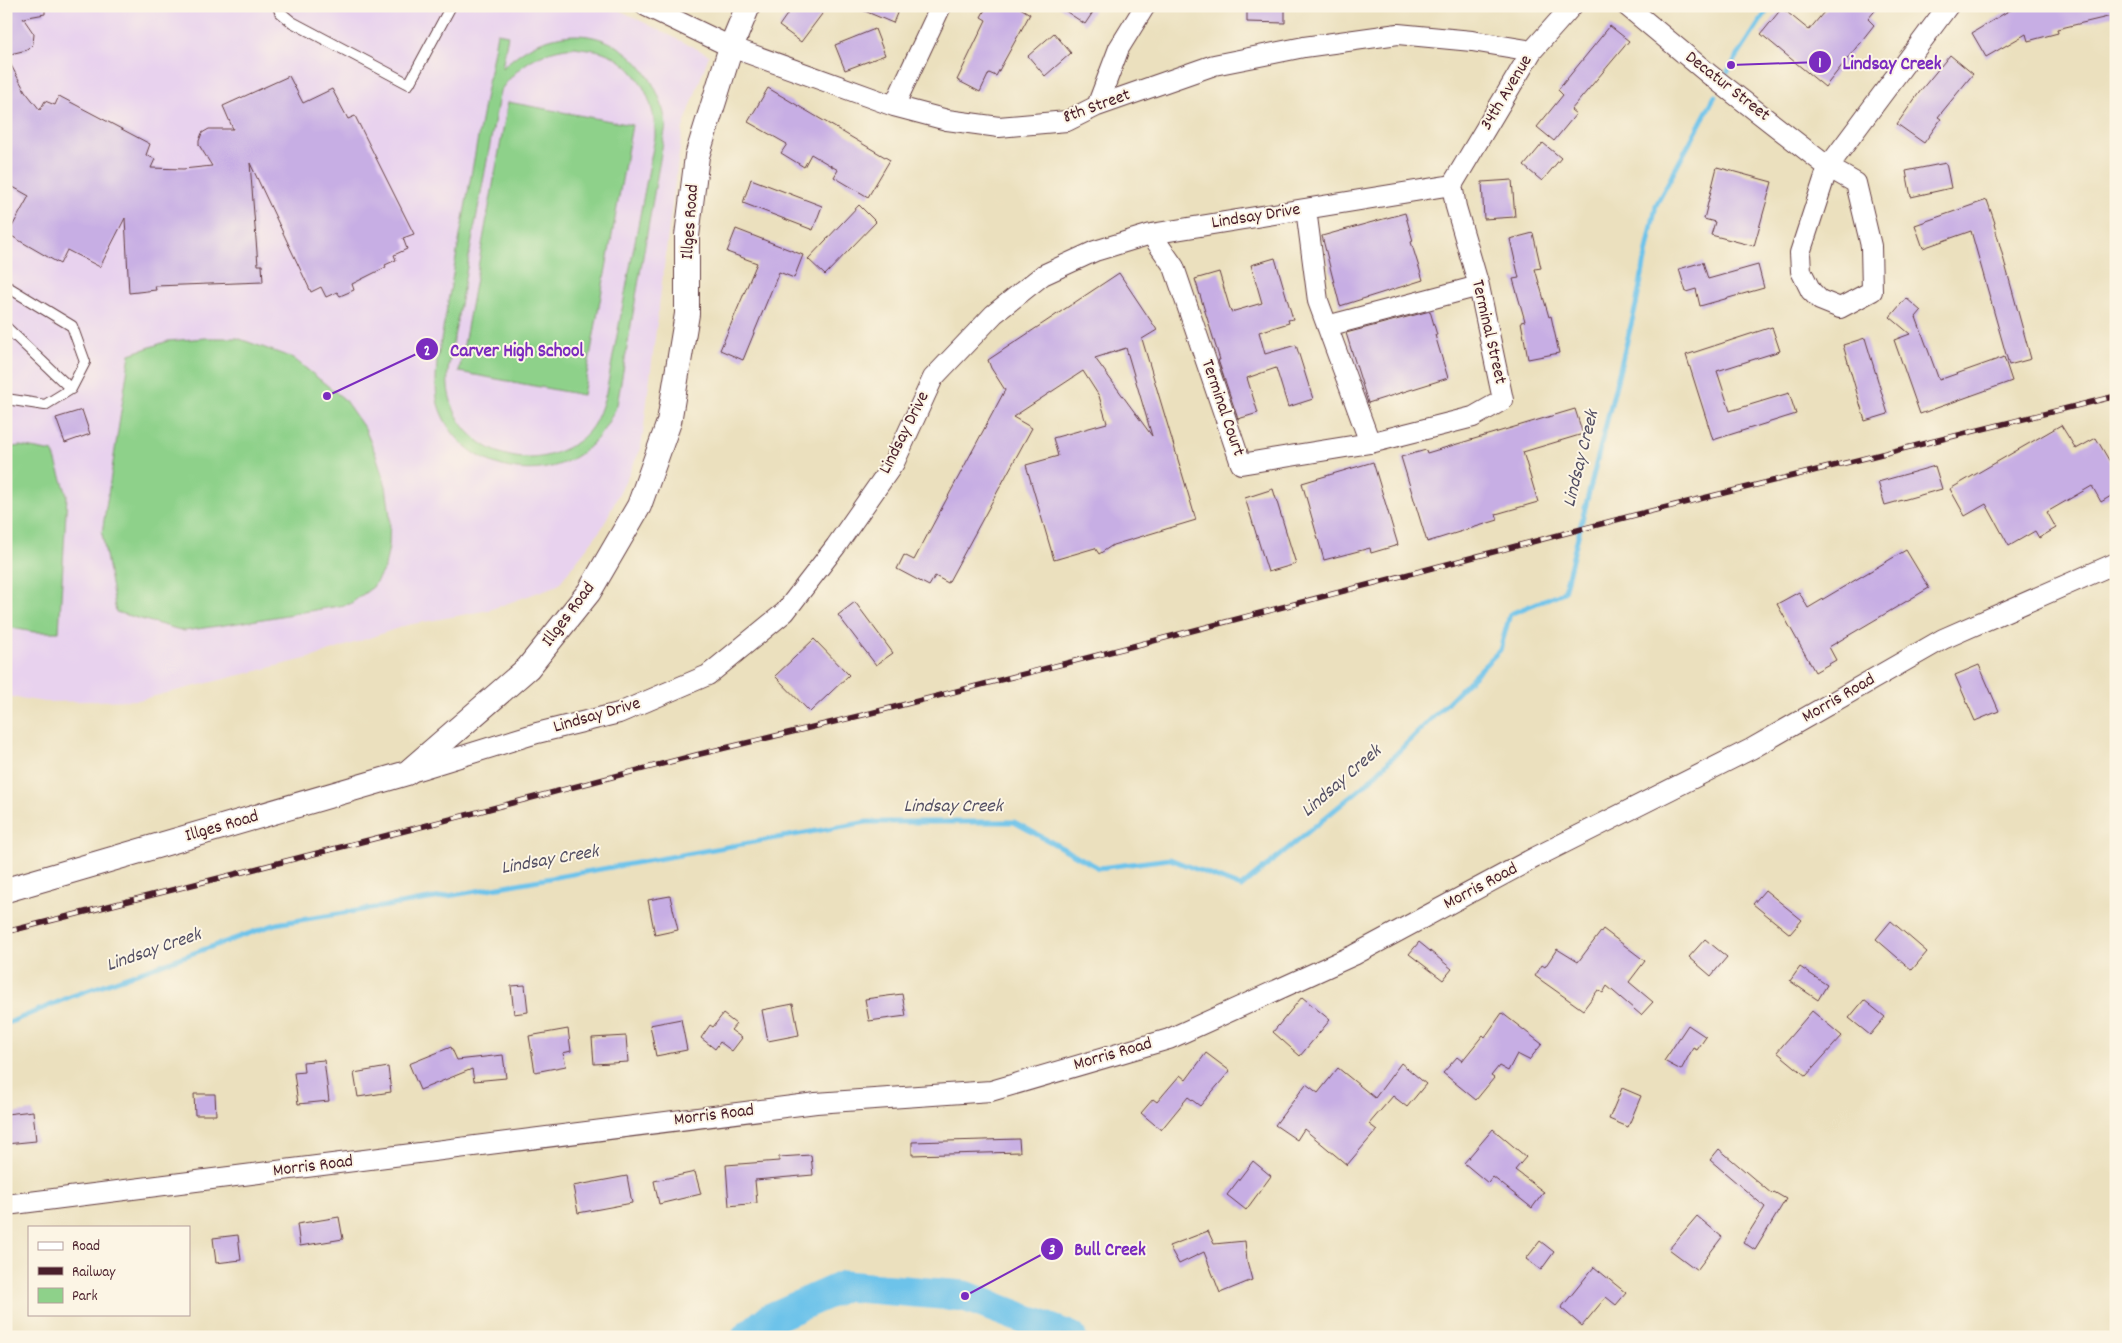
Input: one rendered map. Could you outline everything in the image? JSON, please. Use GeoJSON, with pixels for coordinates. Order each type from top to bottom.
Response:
{"type":"FeatureCollection","features":[{"type":"Feature","properties":{"kind":"street","name":"8th Street"},"geometry":{"type":"LineString","coordinates":[[646,6],[731,46],[894,106],[947,120],[999,127],[1067,121],[1097,106],[1214,65],[1304,47],[1398,34],[1472,41],[1532,51]]}},
{"type":"Feature","properties":{"kind":"street","name":"Illges Road"},"geometry":{"type":"LineString","coordinates":[[6,890],[407,773],[528,668],[589,592],[639,506],[669,422],[687,314],[687,236],[697,156],[731,46],[748,6]]}},
{"type":"Feature","properties":{"kind":"street"},"geometry":{"type":"LineString","coordinates":[[894,106],[941,6]]}},
{"type":"Feature","properties":{"kind":"street"},"geometry":{"type":"LineString","coordinates":[[1097,106],[1119,48],[1145,6]]}},
{"type":"Feature","properties":{"kind":"street","name":"34th Avenue"},"geometry":{"type":"LineString","coordinates":[[1452,185],[1532,51],[1572,6]]}},
{"type":"Feature","properties":{"kind":"street","name":"Decatur Street"},"geometry":{"type":"LineString","coordinates":[[1627,6],[1710,75],[1828,167],[1856,183],[1871,246],[1872,291],[1840,308],[1820,300],[1811,292],[1801,271],[1800,253],[1828,167]]}},
{"type":"Feature","properties":{"kind":"street"},"geometry":{"type":"LineString","coordinates":[[1828,167],[1948,6]]}},
{"type":"Feature","properties":{"kind":"street","name":"Lindsay Drive"},"geometry":{"type":"LineString","coordinates":[[407,773],[537,733],[619,713],[708,675],[785,612],[836,546],[894,463],[933,378],[994,314],[1043,275],[1094,251],[1151,234],[1452,185]]}},
{"type":"Feature","properties":{"kind":"street","name":"Terminal Street"},"geometry":{"type":"LineString","coordinates":[[1428,429],[1473,417],[1503,400],[1479,286],[1456,207],[1452,185]]}},
{"type":"Feature","properties":{"kind":"street"},"geometry":{"type":"LineString","coordinates":[[1306,209],[1318,301],[1370,444]]}},
{"type":"Feature","properties":{"kind":"street","name":"Terminal Court"},"geometry":{"type":"LineString","coordinates":[[1151,234],[1174,267],[1241,464],[1370,444],[1428,429]]}},
{"type":"Feature","properties":{"kind":"street"},"geometry":{"type":"LineString","coordinates":[[1327,326],[1479,286]]}},
{"type":"Feature","properties":{"kind":"street","name":"Morris Road"},"geometry":{"type":"LineString","coordinates":[[6,1206],[816,1103],[992,1091],[1170,1039],[1354,955],[1534,858],[1752,750],[1943,640],[2116,563]]}},
{"type":"Feature","properties":{"kind":"lane"},"geometry":{"type":"LineString","coordinates":[[278,6],[280,12],[292,22],[409,84],[451,6]]}},
{"type":"Feature","properties":{"kind":"lane"},"geometry":{"type":"LineString","coordinates":[[6,286],[72,326],[85,362],[71,389],[45,405],[6,399]]}},
{"type":"Feature","properties":{"kind":"lane"},"geometry":{"type":"LineString","coordinates":[[6,327],[71,389]]}},
{"type":"Feature","properties":{"kind":"shaded area"},"geometry":{"type":"Polygon","coordinates":[[[6,6],[611,6],[709,55],[683,128],[641,449],[602,528],[558,585],[489,610],[407,625],[313,657],[139,700],[45,702],[6,696],[6,6]]]}},
{"type":"Feature","properties":{"kind":"green space"},"geometry":{"type":"Polygon","coordinates":[[[497,33],[508,35],[502,68],[524,50],[550,39],[572,35],[592,37],[611,43],[628,54],[642,68],[653,85],[661,104],[666,125],[617,405],[611,418],[604,430],[590,446],[564,463],[543,469],[521,469],[499,465],[479,456],[461,443],[447,425],[437,399],[437,362],[497,33]],[[575,47],[552,51],[532,60],[515,73],[500,91],[449,364],[449,392],[458,417],[479,442],[509,456],[525,458],[542,457],[562,450],[575,444],[582,438],[597,418],[606,393],[655,137],[652,111],[648,98],[635,75],[626,65],[603,52],[575,47]]]}},
{"type":"Feature","properties":{"kind":"green space"},"geometry":{"type":"Polygon","coordinates":[[[508,102],[632,125],[583,395],[459,372],[508,102]]]}},
{"type":"Feature","properties":{"kind":"green space"},"geometry":{"type":"Polygon","coordinates":[[[237,338],[293,358],[344,399],[365,429],[386,486],[390,516],[389,546],[385,567],[373,587],[350,604],[184,631],[116,612],[102,533],[130,354],[168,341],[237,338]]]}},
{"type":"Feature","properties":{"kind":"green space"},"geometry":{"type":"Polygon","coordinates":[[[20,446],[53,452],[67,495],[59,632],[34,632],[6,627],[6,448],[20,446]]]}},
{"type":"Feature","properties":{"kind":"building"},"geometry":{"type":"Polygon","coordinates":[[[6,6],[45,6],[45,14],[23,18],[34,34],[33,44],[27,50],[6,55],[6,6]]]}},
{"type":"Feature","properties":{"kind":"building"},"geometry":{"type":"Polygon","coordinates":[[[793,6],[828,6],[801,42],[779,26],[793,6]]]}},
{"type":"Feature","properties":{"kind":"building"},"geometry":{"type":"Polygon","coordinates":[[[853,6],[900,6],[893,23],[853,6]]]}},
{"type":"Feature","properties":{"kind":"building"},"geometry":{"type":"Polygon","coordinates":[[[987,6],[1017,6],[1030,14],[996,76],[989,73],[980,92],[957,80],[986,20],[981,17],[987,6]]]}},
{"type":"Feature","properties":{"kind":"building"},"geometry":{"type":"Polygon","coordinates":[[[1058,6],[1097,6],[1085,24],[1058,6]]]}},
{"type":"Feature","properties":{"kind":"building"},"geometry":{"type":"Polygon","coordinates":[[[1247,6],[1285,6],[1285,23],[1247,22],[1247,6]]]}},
{"type":"Feature","properties":{"kind":"building"},"geometry":{"type":"Polygon","coordinates":[[[1829,6],[1879,6],[1868,19],[1874,25],[1825,87],[1761,34],[1782,8],[1809,30],[1829,6]]]}},
{"type":"Feature","properties":{"kind":"building"},"geometry":{"type":"Polygon","coordinates":[[[2029,6],[2116,6],[2116,15],[2057,29],[2058,33],[2028,41],[2026,34],[1986,57],[1972,33],[2010,10],[2029,6]]]}},
{"type":"Feature","properties":{"kind":"building"},"geometry":{"type":"Polygon","coordinates":[[[1610,26],[1629,41],[1571,110],[1576,114],[1554,141],[1537,127],[1563,95],[1558,90],[1610,26]]]}},
{"type":"Feature","properties":{"kind":"building"},"geometry":{"type":"Polygon","coordinates":[[[875,29],[885,55],[845,70],[835,45],[875,29]]]}},
{"type":"Feature","properties":{"kind":"building"},"geometry":{"type":"Polygon","coordinates":[[[1054,33],[1071,53],[1045,76],[1028,56],[1054,33]]]}},
{"type":"Feature","properties":{"kind":"building"},"geometry":{"type":"Polygon","coordinates":[[[1950,55],[1973,74],[1938,117],[1941,119],[1924,143],[1897,124],[1921,90],[1950,55]]]}},
{"type":"Feature","properties":{"kind":"building"},"geometry":{"type":"Polygon","coordinates":[[[6,56],[25,91],[40,110],[45,101],[55,105],[59,96],[150,144],[146,155],[155,159],[151,168],[183,169],[212,166],[199,145],[199,141],[202,133],[209,129],[233,129],[223,106],[289,76],[303,103],[332,89],[348,119],[355,116],[414,234],[403,238],[407,249],[394,255],[396,260],[352,284],[354,290],[340,296],[337,292],[326,297],[321,287],[311,292],[250,163],[258,265],[262,265],[263,282],[155,286],[156,290],[129,293],[125,218],[100,267],[67,250],[60,264],[8,234],[29,196],[6,183],[6,56]]]}},
{"type":"Feature","properties":{"kind":"building"},"geometry":{"type":"Polygon","coordinates":[[[768,88],[890,160],[868,197],[834,177],[838,170],[811,154],[804,167],[781,153],[787,144],[748,122],[768,88]]]}},
{"type":"Feature","properties":{"kind":"building"},"geometry":{"type":"Polygon","coordinates":[[[1543,143],[1561,158],[1542,181],[1524,166],[1543,143]]]}},
{"type":"Feature","properties":{"kind":"building"},"geometry":{"type":"Polygon","coordinates":[[[1946,163],[1951,188],[1911,197],[1906,171],[1946,163]]]}},
{"type":"Feature","properties":{"kind":"building"},"geometry":{"type":"Polygon","coordinates":[[[1717,167],[1772,182],[1754,246],[1711,235],[1715,222],[1704,219],[1717,167]]]}},
{"type":"Feature","properties":{"kind":"building"},"geometry":{"type":"Polygon","coordinates":[[[751,179],[822,206],[813,230],[743,203],[751,179]]]}},
{"type":"Feature","properties":{"kind":"building"},"geometry":{"type":"Polygon","coordinates":[[[1512,180],[1515,217],[1484,219],[1482,182],[1512,180]]]}},
{"type":"Feature","properties":{"kind":"building"},"geometry":{"type":"Polygon","coordinates":[[[1987,200],[1995,223],[2031,359],[2009,365],[1971,231],[1923,248],[1915,225],[1987,200]]]}},
{"type":"Feature","properties":{"kind":"building"},"geometry":{"type":"Polygon","coordinates":[[[859,205],[876,222],[825,275],[808,259],[859,205]]]}},
{"type":"Feature","properties":{"kind":"building"},"geometry":{"type":"Polygon","coordinates":[[[1405,213],[1413,241],[1411,242],[1423,280],[1340,306],[1322,236],[1405,213]]]}},
{"type":"Feature","properties":{"kind":"building"},"geometry":{"type":"Polygon","coordinates":[[[736,229],[803,255],[794,278],[779,272],[743,360],[720,350],[757,263],[727,252],[736,229]]]}},
{"type":"Feature","properties":{"kind":"building"},"geometry":{"type":"Polygon","coordinates":[[[1533,233],[1541,268],[1535,269],[1549,317],[1551,316],[1559,353],[1528,359],[1521,322],[1525,321],[1513,279],[1519,278],[1510,239],[1533,233]]]}},
{"type":"Feature","properties":{"kind":"building"},"geometry":{"type":"Polygon","coordinates":[[[1275,258],[1293,319],[1288,320],[1289,323],[1259,332],[1265,354],[1296,345],[1313,399],[1288,407],[1276,368],[1247,378],[1258,413],[1238,419],[1218,360],[1220,360],[1195,279],[1219,272],[1231,312],[1262,303],[1251,265],[1275,258]]]}},
{"type":"Feature","properties":{"kind":"building"},"geometry":{"type":"Polygon","coordinates":[[[1703,262],[1708,279],[1758,265],[1764,288],[1700,306],[1696,289],[1686,292],[1679,269],[1703,262]]]}},
{"type":"Feature","properties":{"kind":"building"},"geometry":{"type":"Polygon","coordinates":[[[1119,273],[1157,330],[1142,339],[1196,520],[1113,545],[1099,554],[1095,548],[1054,560],[1026,465],[1058,456],[1053,438],[1107,423],[1099,396],[1083,371],[1013,417],[1032,428],[948,583],[935,576],[929,586],[897,569],[904,555],[914,560],[1005,390],[988,360],[1119,273]],[[1126,348],[1095,358],[1152,436],[1126,348]]]}},
{"type":"Feature","properties":{"kind":"building"},"geometry":{"type":"Polygon","coordinates":[[[1906,298],[1921,311],[1916,317],[1939,380],[2004,357],[2012,381],[1920,414],[1894,340],[1910,334],[1890,317],[1906,298]]]}},
{"type":"Feature","properties":{"kind":"building"},"geometry":{"type":"Polygon","coordinates":[[[1430,311],[1448,378],[1368,403],[1346,333],[1430,311]]]}},
{"type":"Feature","properties":{"kind":"building"},"geometry":{"type":"Polygon","coordinates":[[[1772,327],[1780,351],[1717,371],[1730,411],[1789,393],[1796,414],[1713,440],[1686,355],[1772,327]]]}},
{"type":"Feature","properties":{"kind":"building"},"geometry":{"type":"Polygon","coordinates":[[[1865,338],[1888,414],[1865,421],[1843,345],[1865,338]]]}},
{"type":"Feature","properties":{"kind":"building"},"geometry":{"type":"Polygon","coordinates":[[[1575,409],[1583,434],[1523,452],[1538,502],[1496,514],[1498,520],[1427,542],[1401,457],[1426,450],[1427,453],[1575,409]]]}},
{"type":"Feature","properties":{"kind":"building"},"geometry":{"type":"Polygon","coordinates":[[[82,410],[90,434],[65,443],[56,418],[82,410]]]}},
{"type":"Feature","properties":{"kind":"building"},"geometry":{"type":"Polygon","coordinates":[[[2061,425],[2076,449],[2096,438],[2116,472],[2116,493],[2101,502],[2092,486],[2047,512],[2056,528],[2039,538],[2035,531],[2009,546],[1986,504],[1965,516],[1950,489],[2061,425]]]}},
{"type":"Feature","properties":{"kind":"building"},"geometry":{"type":"Polygon","coordinates":[[[1373,462],[1398,545],[1371,553],[1370,548],[1324,560],[1302,483],[1373,462]]]}},
{"type":"Feature","properties":{"kind":"building"},"geometry":{"type":"Polygon","coordinates":[[[1935,466],[1942,489],[1885,505],[1878,482],[1935,466]]]}},
{"type":"Feature","properties":{"kind":"building"},"geometry":{"type":"Polygon","coordinates":[[[1273,489],[1296,564],[1268,572],[1245,498],[1273,489]]]}},
{"type":"Feature","properties":{"kind":"building"},"geometry":{"type":"Polygon","coordinates":[[[1906,550],[1929,588],[1829,647],[1836,660],[1815,672],[1777,604],[1799,592],[1808,608],[1906,550]]]}},
{"type":"Feature","properties":{"kind":"building"},"geometry":{"type":"Polygon","coordinates":[[[855,602],[893,653],[876,665],[838,615],[855,602]]]}},
{"type":"Feature","properties":{"kind":"building"},"geometry":{"type":"Polygon","coordinates":[[[814,639],[849,675],[810,712],[775,676],[814,639]]]}},
{"type":"Feature","properties":{"kind":"building"},"geometry":{"type":"Polygon","coordinates":[[[1979,665],[1999,711],[1975,721],[1955,675],[1979,665]]]}},
{"type":"Feature","properties":{"kind":"building"},"geometry":{"type":"Polygon","coordinates":[[[1765,890],[1802,920],[1790,934],[1753,904],[1765,890]]]}},
{"type":"Feature","properties":{"kind":"building"},"geometry":{"type":"Polygon","coordinates":[[[670,896],[678,930],[655,935],[648,900],[670,896]]]}},
{"type":"Feature","properties":{"kind":"building"},"geometry":{"type":"Polygon","coordinates":[[[1891,921],[1927,952],[1912,970],[1876,939],[1891,921]]]}},
{"type":"Feature","properties":{"kind":"building"},"geometry":{"type":"Polygon","coordinates":[[[1603,929],[1645,961],[1629,982],[1653,1002],[1641,1015],[1607,986],[1603,993],[1598,990],[1583,1010],[1535,976],[1542,965],[1545,967],[1557,949],[1578,962],[1603,929]]]}},
{"type":"Feature","properties":{"kind":"building"},"geometry":{"type":"Polygon","coordinates":[[[1705,939],[1727,957],[1711,976],[1689,957],[1705,939]]]}},
{"type":"Feature","properties":{"kind":"building"},"geometry":{"type":"Polygon","coordinates":[[[1419,942],[1452,969],[1443,980],[1409,954],[1419,942]]]}},
{"type":"Feature","properties":{"kind":"building"},"geometry":{"type":"Polygon","coordinates":[[[1800,967],[1827,985],[1818,1000],[1790,981],[1800,967]]]}},
{"type":"Feature","properties":{"kind":"building"},"geometry":{"type":"Polygon","coordinates":[[[525,985],[528,1012],[514,1014],[511,986],[525,985]]]}},
{"type":"Feature","properties":{"kind":"building"},"geometry":{"type":"Polygon","coordinates":[[[902,994],[906,1016],[869,1021],[865,999],[902,994]]]}},
{"type":"Feature","properties":{"kind":"building"},"geometry":{"type":"Polygon","coordinates":[[[1302,997],[1330,1020],[1300,1056],[1273,1032],[1302,997]]]}},
{"type":"Feature","properties":{"kind":"building"},"geometry":{"type":"Polygon","coordinates":[[[1864,1000],[1885,1017],[1870,1035],[1849,1018],[1864,1000]]]}},
{"type":"Feature","properties":{"kind":"building"},"geometry":{"type":"Polygon","coordinates":[[[793,1004],[799,1035],[768,1041],[762,1010],[793,1004]]]}},
{"type":"Feature","properties":{"kind":"building"},"geometry":{"type":"Polygon","coordinates":[[[1812,1011],[1842,1036],[1806,1076],[1777,1052],[1812,1011]]]}},
{"type":"Feature","properties":{"kind":"building"},"geometry":{"type":"Polygon","coordinates":[[[1502,1013],[1542,1044],[1529,1060],[1517,1054],[1508,1071],[1499,1066],[1491,1076],[1494,1078],[1476,1100],[1443,1073],[1457,1057],[1462,1061],[1483,1035],[1485,1037],[1502,1013]]]}},
{"type":"Feature","properties":{"kind":"building"},"geometry":{"type":"Polygon","coordinates":[[[723,1014],[736,1024],[731,1030],[742,1038],[732,1051],[720,1042],[715,1049],[701,1038],[710,1025],[713,1027],[723,1014]]]}},
{"type":"Feature","properties":{"kind":"building"},"geometry":{"type":"Polygon","coordinates":[[[681,1019],[687,1050],[656,1056],[650,1025],[681,1019]]]}},
{"type":"Feature","properties":{"kind":"building"},"geometry":{"type":"Polygon","coordinates":[[[1688,1025],[1706,1037],[1697,1050],[1693,1048],[1681,1070],[1664,1061],[1688,1025]]]}},
{"type":"Feature","properties":{"kind":"building"},"geometry":{"type":"Polygon","coordinates":[[[568,1029],[571,1051],[563,1053],[566,1066],[535,1072],[529,1036],[568,1029]]]}},
{"type":"Feature","properties":{"kind":"building"},"geometry":{"type":"Polygon","coordinates":[[[626,1036],[628,1062],[594,1064],[592,1038],[626,1036]]]}},
{"type":"Feature","properties":{"kind":"building"},"geometry":{"type":"Polygon","coordinates":[[[451,1047],[457,1060],[503,1055],[506,1078],[474,1081],[472,1069],[420,1090],[409,1064],[451,1047]]]}},
{"type":"Feature","properties":{"kind":"building"},"geometry":{"type":"Polygon","coordinates":[[[1206,1053],[1230,1071],[1200,1106],[1188,1097],[1161,1130],[1141,1113],[1153,1099],[1157,1102],[1180,1075],[1186,1080],[1206,1053]]]}},
{"type":"Feature","properties":{"kind":"building"},"geometry":{"type":"Polygon","coordinates":[[[324,1060],[329,1101],[298,1104],[294,1073],[304,1072],[303,1062],[324,1060]]]}},
{"type":"Feature","properties":{"kind":"building"},"geometry":{"type":"Polygon","coordinates":[[[1401,1063],[1426,1084],[1407,1107],[1393,1096],[1369,1124],[1377,1130],[1347,1165],[1304,1129],[1297,1140],[1275,1125],[1306,1084],[1318,1093],[1338,1068],[1375,1098],[1401,1063]]]}},
{"type":"Feature","properties":{"kind":"building"},"geometry":{"type":"Polygon","coordinates":[[[388,1067],[391,1092],[358,1097],[354,1073],[388,1067]]]}},
{"type":"Feature","properties":{"kind":"building"},"geometry":{"type":"Polygon","coordinates":[[[1622,1088],[1641,1096],[1628,1127],[1609,1119],[1622,1088]]]}},
{"type":"Feature","properties":{"kind":"building"},"geometry":{"type":"Polygon","coordinates":[[[194,1094],[215,1094],[216,1115],[195,1115],[194,1094]]]}},
{"type":"Feature","properties":{"kind":"building"},"geometry":{"type":"Polygon","coordinates":[[[33,1111],[36,1141],[6,1144],[6,1114],[33,1111]]]}},
{"type":"Feature","properties":{"kind":"building"},"geometry":{"type":"Polygon","coordinates":[[[1493,1129],[1526,1157],[1515,1170],[1544,1192],[1532,1208],[1493,1177],[1488,1183],[1464,1163],[1493,1129]]]}},
{"type":"Feature","properties":{"kind":"building"},"geometry":{"type":"Polygon","coordinates":[[[1019,1139],[1020,1152],[912,1155],[912,1142],[1019,1139]]]}},
{"type":"Feature","properties":{"kind":"building"},"geometry":{"type":"Polygon","coordinates":[[[1719,1149],[1772,1194],[1774,1192],[1786,1199],[1755,1250],[1743,1242],[1765,1207],[1710,1160],[1719,1149]]]}},
{"type":"Feature","properties":{"kind":"building"},"geometry":{"type":"Polygon","coordinates":[[[811,1155],[813,1175],[755,1180],[757,1203],[729,1206],[726,1165],[779,1161],[779,1157],[811,1155]]]}},
{"type":"Feature","properties":{"kind":"building"},"geometry":{"type":"Polygon","coordinates":[[[1253,1161],[1271,1176],[1246,1210],[1227,1195],[1253,1161]]]}},
{"type":"Feature","properties":{"kind":"building"},"geometry":{"type":"Polygon","coordinates":[[[695,1172],[701,1194],[659,1204],[654,1181],[695,1172]]]}},
{"type":"Feature","properties":{"kind":"building"},"geometry":{"type":"Polygon","coordinates":[[[627,1176],[632,1203],[578,1213],[573,1186],[627,1176]]]}},
{"type":"Feature","properties":{"kind":"building"},"geometry":{"type":"Polygon","coordinates":[[[1697,1216],[1722,1237],[1697,1270],[1669,1249],[1697,1216]]]}},
{"type":"Feature","properties":{"kind":"building"},"geometry":{"type":"Polygon","coordinates":[[[339,1217],[343,1239],[300,1246],[297,1224],[339,1217]]]}},
{"type":"Feature","properties":{"kind":"building"},"geometry":{"type":"Polygon","coordinates":[[[1208,1231],[1214,1244],[1245,1241],[1247,1261],[1252,1280],[1220,1293],[1204,1252],[1179,1264],[1169,1246],[1208,1231]]]}},
{"type":"Feature","properties":{"kind":"building"},"geometry":{"type":"Polygon","coordinates":[[[238,1235],[241,1260],[216,1263],[213,1238],[238,1235]]]}},
{"type":"Feature","properties":{"kind":"building"},"geometry":{"type":"Polygon","coordinates":[[[1540,1241],[1554,1252],[1541,1270],[1526,1259],[1540,1241]]]}},
{"type":"Feature","properties":{"kind":"building"},"geometry":{"type":"Polygon","coordinates":[[[1594,1267],[1626,1293],[1616,1305],[1606,1297],[1582,1326],[1561,1308],[1594,1267]]]}},
{"type":"Feature","properties":{"kind":"waterway","name":"Lindsay Creek"},"geometry":{"type":"LineString","coordinates":[[1728,71],[1770,6]]}},
{"type":"Feature","properties":{"kind":"waterway","name":"Lindsay Creek"},"geometry":{"type":"LineString","coordinates":[[6,1024],[72,996],[276,924],[454,895],[867,822],[1014,822],[1099,868],[1170,859],[1241,887],[1366,784],[1500,650],[1510,614],[1564,592],[1636,305],[1656,205],[1715,96]]}},
{"type":"Feature","properties":{"kind":"waterway"},"geometry":{"type":"LineString","coordinates":[[747,1337],[769,1319],[844,1286],[965,1296],[1071,1337]]}},
{"type":"Feature","properties":{"kind":"railway"},"geometry":{"type":"LineString","coordinates":[[6,932],[700,754],[867,714],[1149,642],[1635,515],[2116,396]]}},
{"type":"Feature","properties":{"kind":"place","name":"Lindsay Creek"},"geometry":{"type":"Point","coordinates":[1731,65]}},
{"type":"Feature","properties":{"kind":"place","name":"Carver High School"},"geometry":{"type":"Point","coordinates":[327,396]}},
{"type":"Feature","properties":{"kind":"place","name":"Bull Creek"},"geometry":{"type":"Point","coordinates":[965,1296]}}]}
